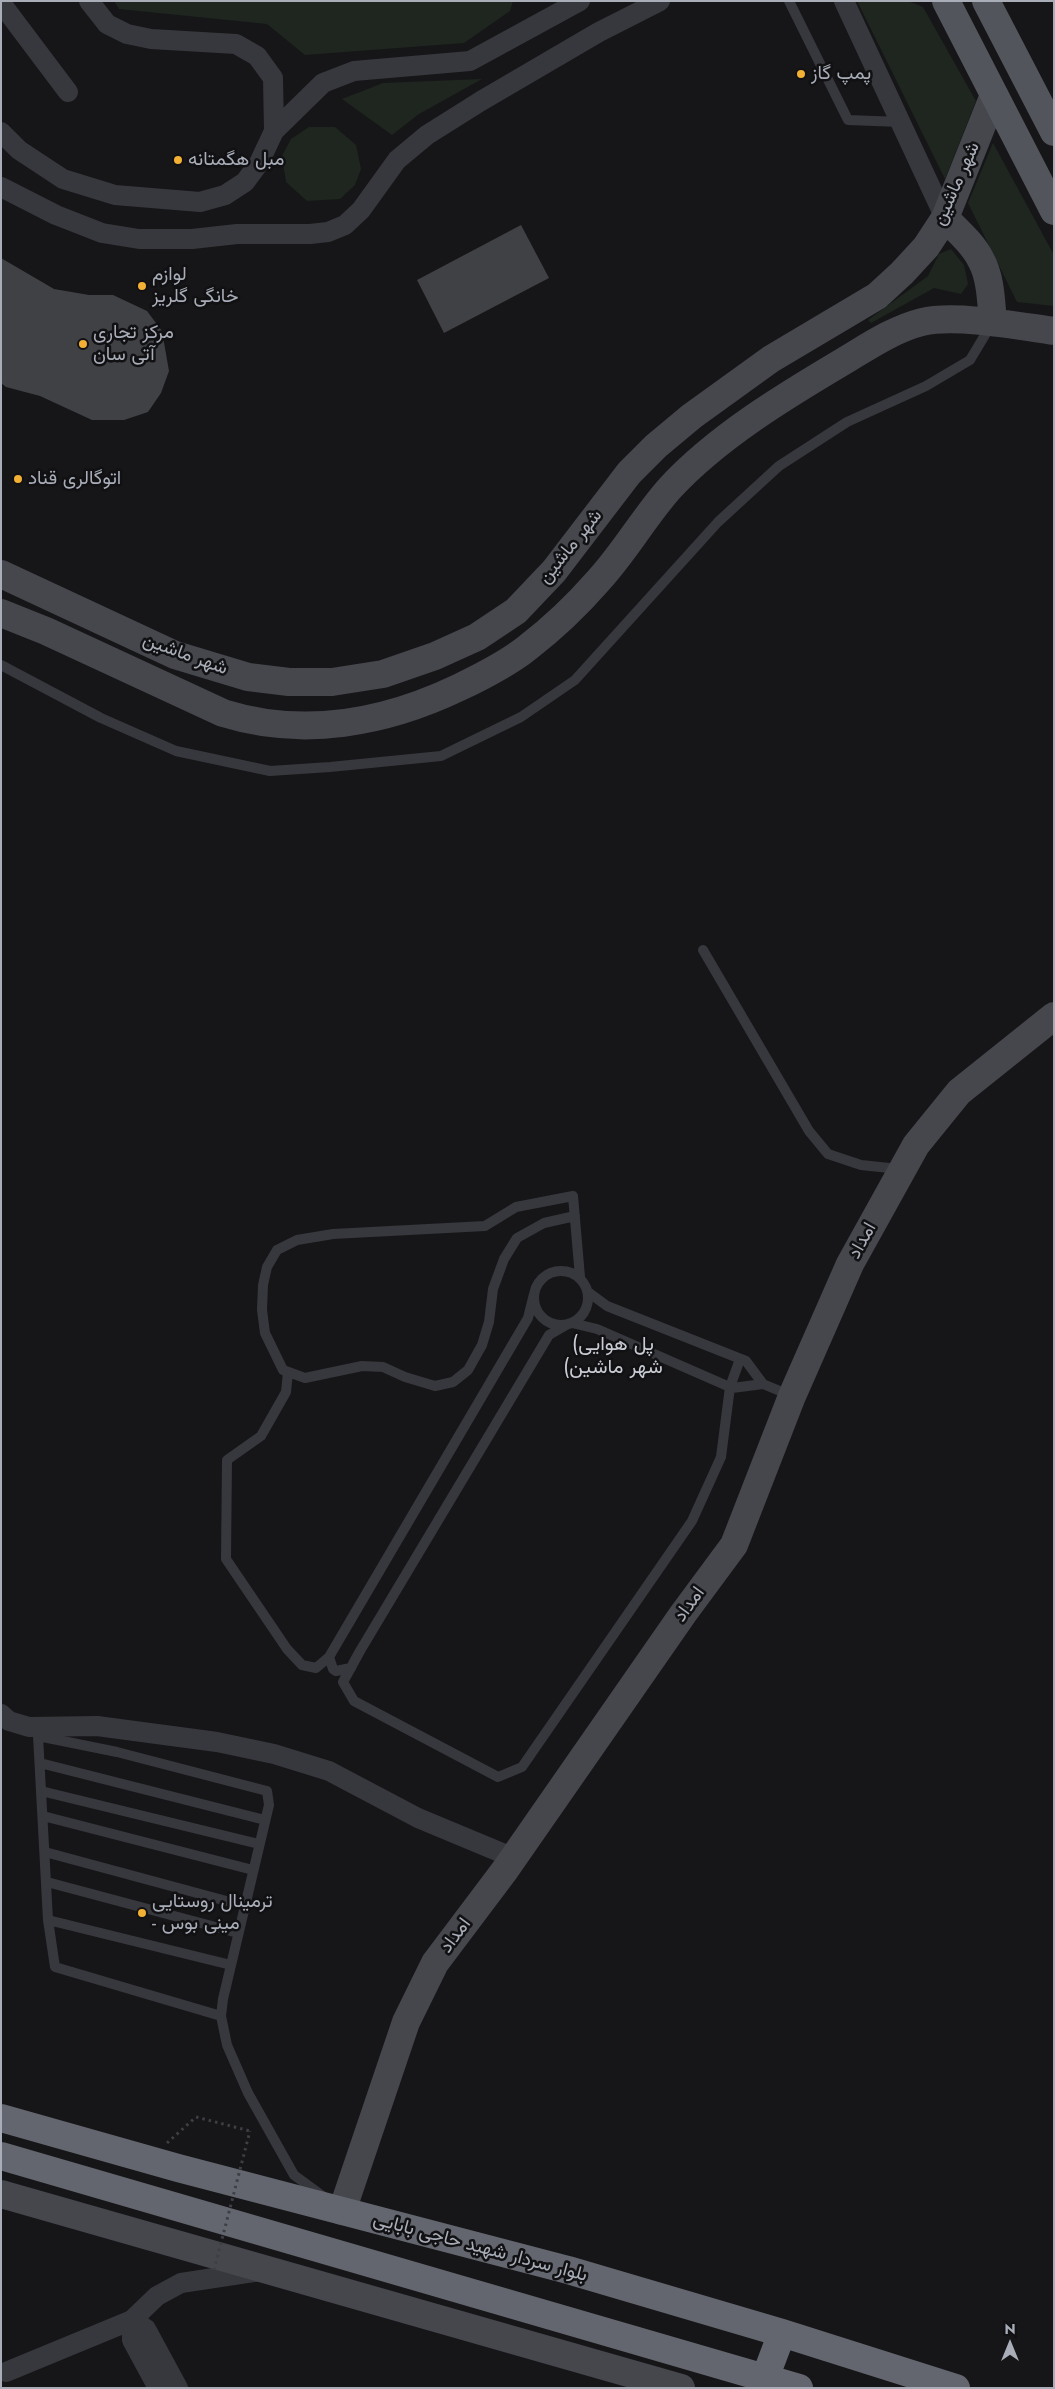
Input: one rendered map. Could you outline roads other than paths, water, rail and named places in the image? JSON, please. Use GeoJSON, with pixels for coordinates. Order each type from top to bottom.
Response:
{"type":"FeatureCollection","features":[{"type":"Feature","properties":{"kind":"highway","name":"بلوار سردار شهید حاجی بابایی"},"geometry":{"type":"LineString","coordinates":[[1,2118],[148,2160],[568,2270],[782,2333],[956,2388]]}},
{"type":"Feature","properties":{"kind":"highway"},"geometry":{"type":"LineString","coordinates":[[1,2156],[799,2388]]}},
{"type":"Feature","properties":{"kind":"highway"},"geometry":{"type":"LineString","coordinates":[[765,2378],[782,2333]]}},
{"type":"Feature","properties":{"kind":"main road"},"geometry":{"type":"LineString","coordinates":[[946,1],[1054,211]]}},
{"type":"Feature","properties":{"kind":"main road"},"geometry":{"type":"LineString","coordinates":[[986,1],[1054,132]]}},
{"type":"Feature","properties":{"kind":"street"},"geometry":{"type":"LineString","coordinates":[[89,1],[107,24],[126,34],[151,39],[236,44],[257,56],[273,78],[274,131]]}},
{"type":"Feature","properties":{"kind":"street"},"geometry":{"type":"LineString","coordinates":[[1,186],[56,215],[102,233],[139,239],[192,240],[238,234],[310,234],[328,232],[344,225],[361,210],[397,160],[427,135],[480,100],[599,32],[660,1]]}},
{"type":"Feature","properties":{"kind":"street"},"geometry":{"type":"LineString","coordinates":[[844,1],[945,218],[966,238],[982,260],[989,289],[993,322]]}},
{"type":"Feature","properties":{"kind":"street"},"geometry":{"type":"LineString","coordinates":[[1,3],[68,92]]}},
{"type":"Feature","properties":{"kind":"street"},"geometry":{"type":"LineString","coordinates":[[1,132],[20,150],[63,179],[115,195],[200,202],[225,195],[245,182],[259,163],[274,131],[323,83],[354,71],[470,61],[571,3]]}},
{"type":"Feature","properties":{"kind":"street","name":"شهر ماشین"},"geometry":{"type":"LineString","coordinates":[[1,574],[174,655],[248,677],[289,682],[332,682],[383,674],[435,656],[477,637],[516,610],[554,571],[629,473],[656,446],[692,416],[771,359],[877,296],[902,274],[926,247],[945,218],[994,95]]}},
{"type":"Feature","properties":{"kind":"street","name":"شهر ماشین"},"geometry":{"type":"LineString","coordinates":[[1,613],[46,631],[223,713],[248,721],[315,726],[356,722],[399,712],[483,676],[526,649],[559,620],[599,580],[670,488],[702,458],[752,420],[898,329],[925,321],[993,322],[1054,331]]}},
{"type":"Feature","properties":{"kind":"street","name":"امداد"},"geometry":{"type":"LineString","coordinates":[[342,2211],[406,2022],[435,1963],[514,1858],[683,1614],[734,1545],[792,1396],[850,1264],[916,1145],[959,1092],[1054,1016]]}},
{"type":"Feature","properties":{"kind":"street"},"geometry":{"type":"LineString","coordinates":[[1,1714],[9,1721],[30,1726],[97,1726],[217,1742],[274,1754],[329,1771],[418,1818],[514,1858]]}},
{"type":"Feature","properties":{"kind":"street"},"geometry":{"type":"LineString","coordinates":[[1,2194],[681,2388]]}},
{"type":"Feature","properties":{"kind":"street"},"geometry":{"type":"LineString","coordinates":[[7,2374],[132,2320],[157,2296],[181,2283],[268,2270]]}},
{"type":"Feature","properties":{"kind":"street"},"geometry":{"type":"LineString","coordinates":[[132,2320],[132,2340],[158,2388]]}},
{"type":"Feature","properties":{"kind":"street"},"geometry":{"type":"LineString","coordinates":[[132,2320],[146,2329],[178,2388]]}},
{"type":"Feature","properties":{"kind":"lane"},"geometry":{"type":"LineString","coordinates":[[789,1],[848,120],[901,122]]}},
{"type":"Feature","properties":{"kind":"lane"},"geometry":{"type":"LineString","coordinates":[[1,665],[101,718],[176,751],[270,771],[330,768],[441,756],[521,717],[575,680],[718,522],[779,466],[847,422],[926,386],[970,360],[993,322]]}},
{"type":"Feature","properties":{"kind":"lane"},"geometry":{"type":"LineString","coordinates":[[703,950],[809,1131],[828,1154],[861,1164],[903,1169]]}},
{"type":"Feature","properties":{"kind":"lane"},"geometry":{"type":"LineString","coordinates":[[575,1216],[544,1223],[517,1238],[504,1259],[492,1289],[489,1322],[482,1345],[468,1370],[453,1382],[436,1386],[405,1377],[383,1367],[362,1366],[304,1378],[283,1370],[274,1355],[265,1333],[262,1310],[263,1284],[267,1267],[277,1250],[297,1240],[333,1234],[485,1226],[516,1207],[574,1196],[580,1278],[588,1292],[607,1306],[746,1361],[763,1384]]}},
{"type":"Feature","properties":{"kind":"lane"},"geometry":{"type":"LineString","coordinates":[[288,1372],[286,1392],[261,1436],[227,1460],[226,1559],[287,1649],[302,1665],[316,1668],[329,1657],[528,1318],[534,1294],[542,1279],[556,1271],[564,1271],[580,1278]]}},
{"type":"Feature","properties":{"kind":"lane"},"geometry":{"type":"LineString","coordinates":[[588,1292],[586,1310],[580,1318],[549,1335],[343,1682],[354,1701],[498,1777],[522,1767],[692,1521],[721,1457],[730,1387],[740,1359]]}},
{"type":"Feature","properties":{"kind":"lane"},"geometry":{"type":"LineString","coordinates":[[534,1294],[537,1311],[543,1318],[559,1325],[570,1323],[597,1329],[730,1387],[763,1384],[792,1396]]}},
{"type":"Feature","properties":{"kind":"lane"},"geometry":{"type":"LineString","coordinates":[[329,1657],[333,1669],[336,1671],[351,1668]]}},
{"type":"Feature","properties":{"kind":"lane"},"geometry":{"type":"LineString","coordinates":[[221,2016],[55,1967],[48,1920],[38,1736],[117,1752],[267,1791],[269,1805],[238,1933],[221,2016],[228,2045],[248,2093],[294,2175],[342,2211]]}},
{"type":"Feature","properties":{"kind":"lane"},"geometry":{"type":"LineString","coordinates":[[40,1763],[265,1820]]}},
{"type":"Feature","properties":{"kind":"lane"},"geometry":{"type":"LineString","coordinates":[[41,1791],[259,1844]]}},
{"type":"Feature","properties":{"kind":"lane"},"geometry":{"type":"LineString","coordinates":[[43,1816],[253,1870]]}},
{"type":"Feature","properties":{"kind":"lane"},"geometry":{"type":"LineString","coordinates":[[45,1852],[245,1906]]}},
{"type":"Feature","properties":{"kind":"lane"},"geometry":{"type":"LineString","coordinates":[[47,1882],[238,1933]]}},
{"type":"Feature","properties":{"kind":"lane"},"geometry":{"type":"LineString","coordinates":[[48,1920],[231,1964]]}},
{"type":"Feature","properties":{"kind":"place","name":"پمپ گاز"},"geometry":{"type":"Point","coordinates":[801,74]}},
{"type":"Feature","properties":{"kind":"place","name":"مبل هگمتانه"},"geometry":{"type":"Point","coordinates":[178,160]}},
{"type":"Feature","properties":{"kind":"place","name":"لوازم خانگی گلریز"},"geometry":{"type":"Point","coordinates":[142,286]}},
{"type":"Feature","properties":{"kind":"place","name":"مرکز تجاری آتی سان"},"geometry":{"type":"Point","coordinates":[83,344]}},
{"type":"Feature","properties":{"kind":"place","name":"اتوگالری قناد"},"geometry":{"type":"Point","coordinates":[18,479]}},
{"type":"Feature","properties":{"kind":"place","name":"ترمینال روستایی - مینی بوس"},"geometry":{"type":"Point","coordinates":[142,1913]}},
{"type":"Feature","properties":{"kind":"district","name":"(پل هوایی (شهر ماشین"},"geometry":{"type":"Point","coordinates":[613,1356]}}]}
